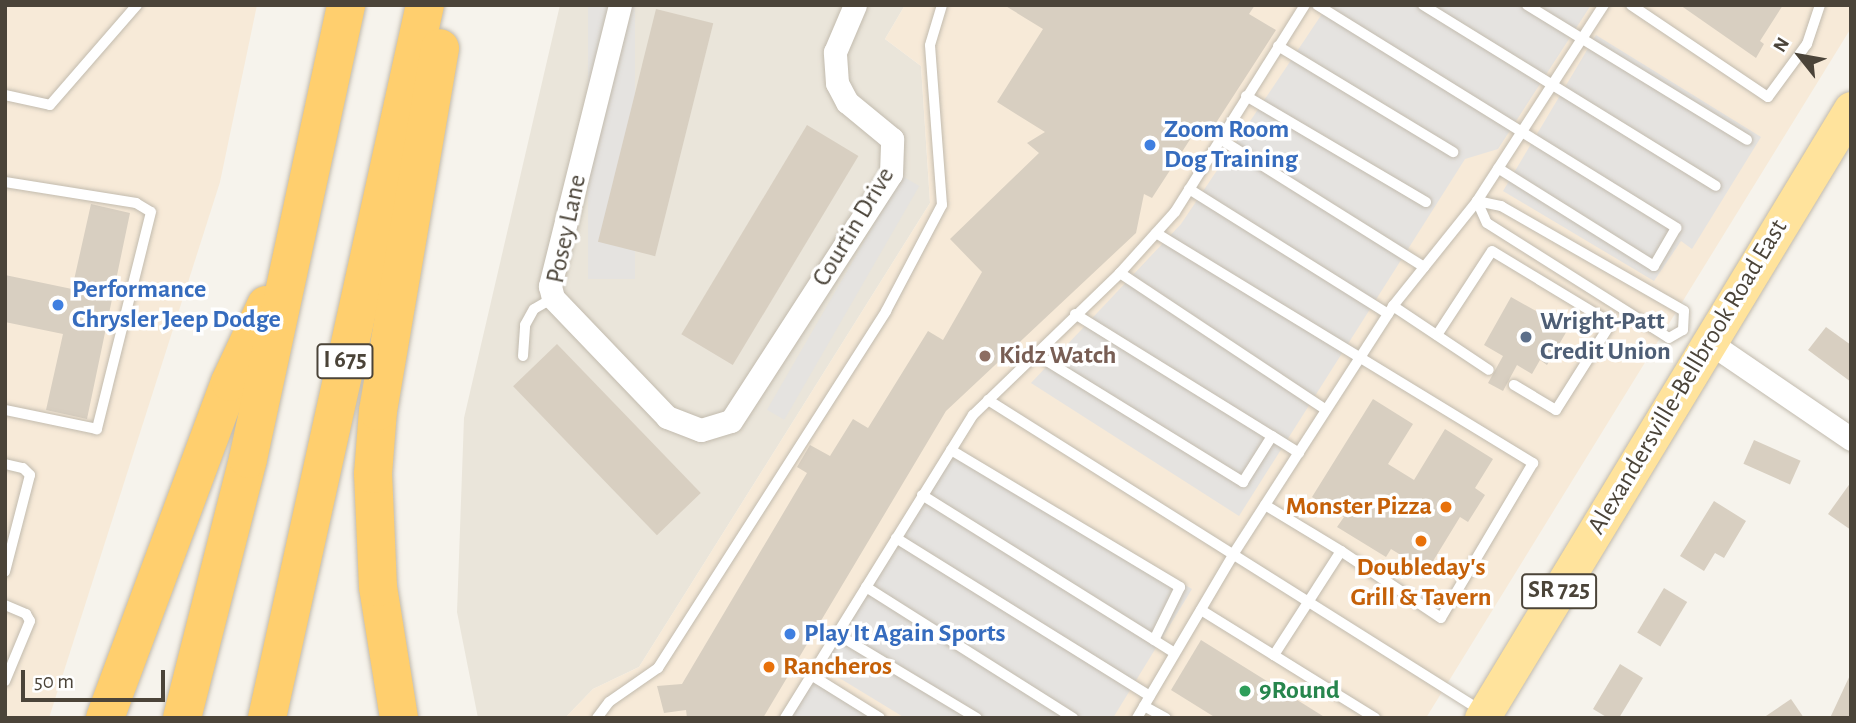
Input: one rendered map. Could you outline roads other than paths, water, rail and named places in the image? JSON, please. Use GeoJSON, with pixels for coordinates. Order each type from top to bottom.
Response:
{"type":"FeatureCollection","features":[{"type":"Feature","properties":{"kind":"highway"},"geometry":{"type":"LineString","coordinates":[[182,718],[248,459],[346,5]]}},
{"type":"Feature","properties":{"kind":"highway","name":"I 675"},"geometry":{"type":"LineString","coordinates":[[267,718],[425,5]]}},
{"type":"Feature","properties":{"kind":"highway"},"geometry":{"type":"LineString","coordinates":[[399,718],[378,587],[373,474],[378,411],[447,5]]}},
{"type":"Feature","properties":{"kind":"highway"},"geometry":{"type":"LineString","coordinates":[[105,718],[230,382],[296,239]]}},
{"type":"Feature","properties":{"kind":"main road","name":"Alexandersville-Bellbrook Road East"},"geometry":{"type":"LineString","coordinates":[[1484,715],[1696,336],[1851,109]]}},
{"type":"Feature","properties":{"kind":"street","name":"Posey Lane"},"geometry":{"type":"LineString","coordinates":[[620,5],[550,286],[553,298],[667,417],[701,430]]}},
{"type":"Feature","properties":{"kind":"street","name":"Courtin Drive"},"geometry":{"type":"LineString","coordinates":[[701,430],[731,421],[891,174],[892,139],[847,102],[837,83],[835,52],[843,25],[855,5]]}},
{"type":"Feature","properties":{"kind":"street"},"geometry":{"type":"LineString","coordinates":[[1696,336],[1851,439]]}},
{"type":"Feature","properties":{"kind":"lane"},"geometry":{"type":"LineString","coordinates":[[5,95],[50,105],[138,5]]}},
{"type":"Feature","properties":{"kind":"lane"},"geometry":{"type":"LineString","coordinates":[[597,718],[609,702],[658,668],[886,311],[942,205],[930,45],[942,5]]}},
{"type":"Feature","properties":{"kind":"lane"},"geometry":{"type":"LineString","coordinates":[[785,718],[951,450],[988,400],[1120,273],[1156,233],[1189,189],[1305,5]]}},
{"type":"Feature","properties":{"kind":"lane"},"geometry":{"type":"LineString","coordinates":[[1317,5],[1676,228],[1654,265],[1498,169]]}},
{"type":"Feature","properties":{"kind":"lane"},"geometry":{"type":"LineString","coordinates":[[1423,5],[1716,186]]}},
{"type":"Feature","properties":{"kind":"lane"},"geometry":{"type":"LineString","coordinates":[[1527,5],[1747,140]]}},
{"type":"Feature","properties":{"kind":"lane"},"geometry":{"type":"LineString","coordinates":[[1137,718],[1234,553],[1391,310],[1477,201],[1604,5]]}},
{"type":"Feature","properties":{"kind":"lane"},"geometry":{"type":"LineString","coordinates":[[1631,5],[1768,97],[1807,44],[1820,5]]}},
{"type":"Feature","properties":{"kind":"lane"},"geometry":{"type":"LineString","coordinates":[[1278,46],[1453,152]]}},
{"type":"Feature","properties":{"kind":"lane"},"geometry":{"type":"LineString","coordinates":[[1246,96],[1426,202]]}},
{"type":"Feature","properties":{"kind":"lane"},"geometry":{"type":"LineString","coordinates":[[1220,139],[1424,267]]}},
{"type":"Feature","properties":{"kind":"lane"},"geometry":{"type":"LineString","coordinates":[[5,182],[136,203],[151,212],[97,429],[5,410]]}},
{"type":"Feature","properties":{"kind":"lane"},"geometry":{"type":"LineString","coordinates":[[1189,189],[1437,335],[1489,370]]}},
{"type":"Feature","properties":{"kind":"lane"},"geometry":{"type":"LineString","coordinates":[[1477,201],[1501,205],[1684,311],[1696,336],[1669,338],[1487,223],[1477,201]]}},
{"type":"Feature","properties":{"kind":"lane"},"geometry":{"type":"LineString","coordinates":[[1156,233],[1533,463],[1441,618],[1265,505]]}},
{"type":"Feature","properties":{"kind":"lane"},"geometry":{"type":"LineString","coordinates":[[1437,335],[1492,251],[1611,323],[1556,410],[1514,385]]}},
{"type":"Feature","properties":{"kind":"lane"},"geometry":{"type":"LineString","coordinates":[[1120,273],[1326,410]]}},
{"type":"Feature","properties":{"kind":"lane"},"geometry":{"type":"LineString","coordinates":[[523,356],[525,325],[534,309],[553,298]]}},
{"type":"Feature","properties":{"kind":"lane"},"geometry":{"type":"LineString","coordinates":[[1075,314],[1299,453]]}},
{"type":"Feature","properties":{"kind":"lane"},"geometry":{"type":"LineString","coordinates":[[1034,353],[1243,482],[1272,436]]}},
{"type":"Feature","properties":{"kind":"lane"},"geometry":{"type":"LineString","coordinates":[[988,400],[1234,553],[1484,715]]}},
{"type":"Feature","properties":{"kind":"lane"},"geometry":{"type":"LineString","coordinates":[[951,450],[1180,587],[1154,640]]}},
{"type":"Feature","properties":{"kind":"lane"},"geometry":{"type":"LineString","coordinates":[[5,464],[23,468],[30,475],[5,572]]}},
{"type":"Feature","properties":{"kind":"lane"},"geometry":{"type":"LineString","coordinates":[[922,495],[1175,653]]}},
{"type":"Feature","properties":{"kind":"lane"},"geometry":{"type":"LineString","coordinates":[[896,538],[1147,701],[1166,718]]}},
{"type":"Feature","properties":{"kind":"lane"},"geometry":{"type":"LineString","coordinates":[[1274,655],[1340,551]]}},
{"type":"Feature","properties":{"kind":"lane"},"geometry":{"type":"LineString","coordinates":[[866,587],[1073,718]]}},
{"type":"Feature","properties":{"kind":"lane"},"geometry":{"type":"LineString","coordinates":[[5,605],[26,614],[30,621],[5,681]]}},
{"type":"Feature","properties":{"kind":"lane"},"geometry":{"type":"LineString","coordinates":[[1201,610],[1375,718]]}},
{"type":"Feature","properties":{"kind":"lane"},"geometry":{"type":"LineString","coordinates":[[837,634],[977,718]]}},
{"type":"Feature","properties":{"kind":"lane"},"geometry":{"type":"LineString","coordinates":[[811,675],[880,718]]}},
{"type":"Feature","properties":{"kind":"place","name":"Zoom Room Dog Training"},"geometry":{"type":"Point","coordinates":[1150,145]}},
{"type":"Feature","properties":{"kind":"place","name":"Performance Chrysler Jeep Dodge"},"geometry":{"type":"Point","coordinates":[58,305]}},
{"type":"Feature","properties":{"kind":"place","name":"Wright-Patt Credit Union"},"geometry":{"type":"Point","coordinates":[1526,337]}},
{"type":"Feature","properties":{"kind":"place","name":"Kidz Watch"},"geometry":{"type":"Point","coordinates":[985,356]}},
{"type":"Feature","properties":{"kind":"place","name":"Monster Pizza"},"geometry":{"type":"Point","coordinates":[1446,507]}},
{"type":"Feature","properties":{"kind":"place","name":"Doubleday's Grill & Tavern"},"geometry":{"type":"Point","coordinates":[1421,541]}},
{"type":"Feature","properties":{"kind":"place","name":"Play It Again Sports"},"geometry":{"type":"Point","coordinates":[790,634]}},
{"type":"Feature","properties":{"kind":"place","name":"Rancheros"},"geometry":{"type":"Point","coordinates":[769,667]}},
{"type":"Feature","properties":{"kind":"place","name":"9Round"},"geometry":{"type":"Point","coordinates":[1245,691]}}]}
